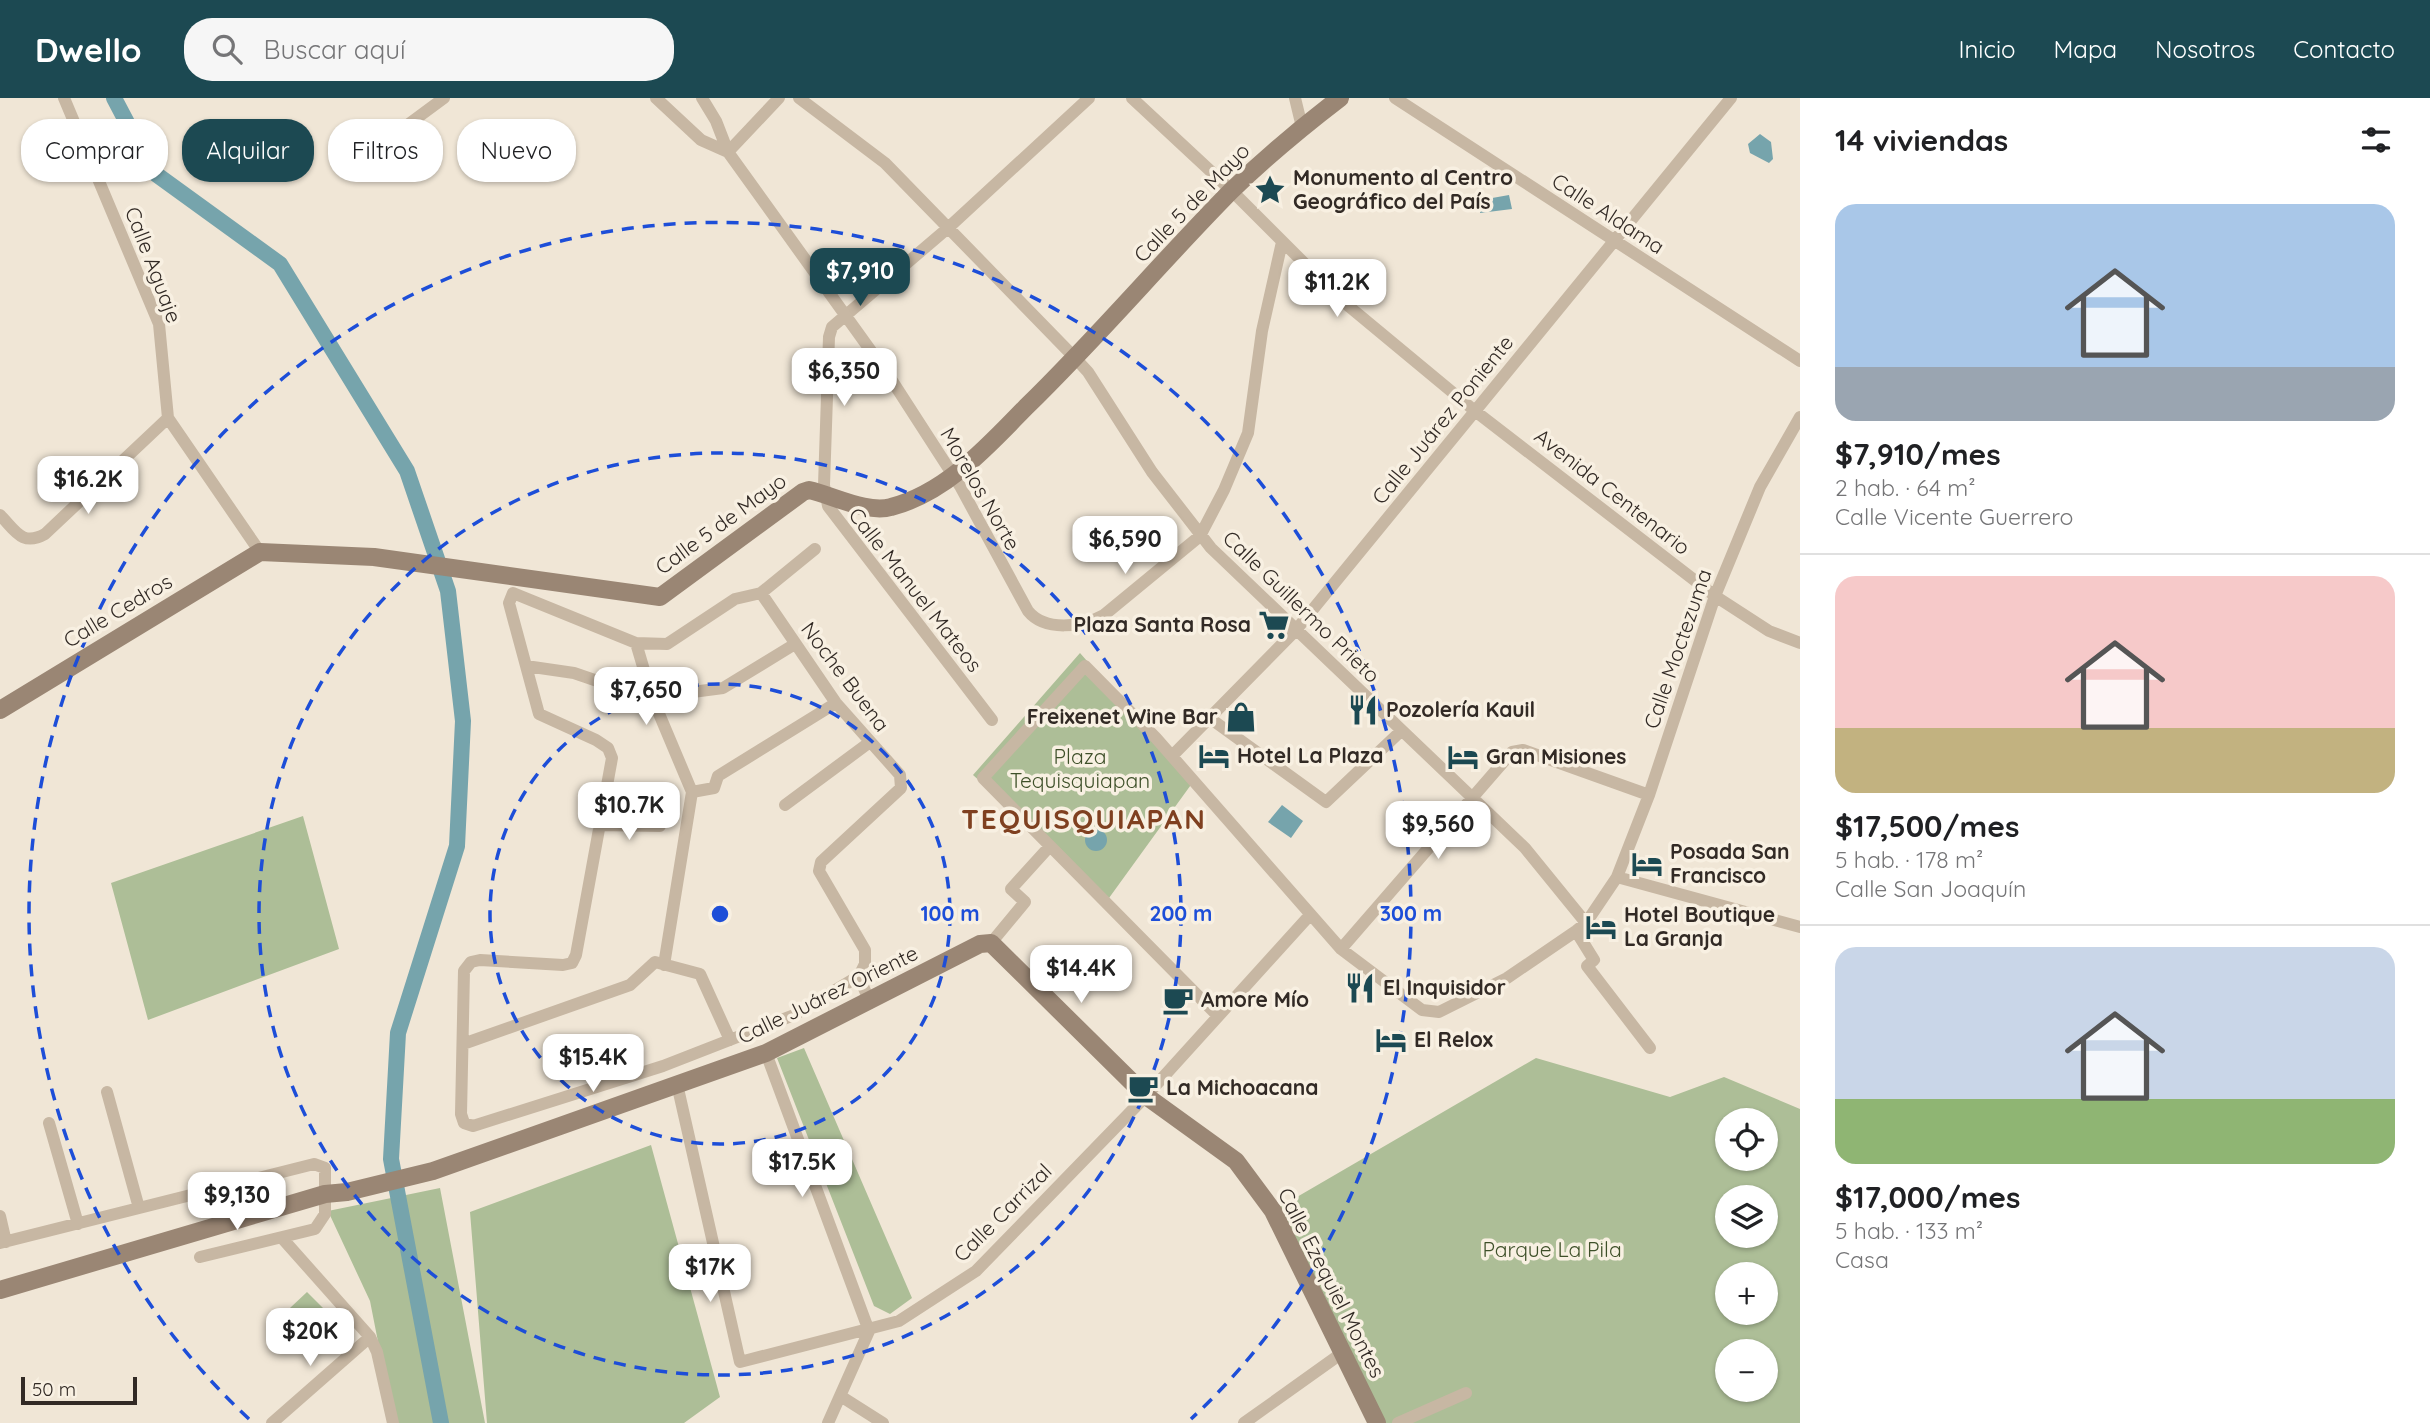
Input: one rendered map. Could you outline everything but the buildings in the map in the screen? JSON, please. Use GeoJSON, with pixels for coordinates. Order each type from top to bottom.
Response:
{"type":"FeatureCollection","features":[{"type":"Feature","properties":{"kind":"street","name":"Calle Aguaje"},"geometry":{"type":"LineString","coordinates":[[64,98],[159,324],[168,418],[260,552]]}},
{"type":"Feature","properties":{"kind":"street"},"geometry":{"type":"LineString","coordinates":[[415,119],[443,98]]}},
{"type":"Feature","properties":{"kind":"street","name":"Morelos Norte"},"geometry":{"type":"LineString","coordinates":[[656,98],[701,140],[728,152],[845,316],[952,475],[1033,618],[1068,626],[1093,621],[1104,615],[1200,536]]}},
{"type":"Feature","properties":{"kind":"street"},"geometry":{"type":"LineString","coordinates":[[702,98],[716,121],[728,152],[779,98]]}},
{"type":"Feature","properties":{"kind":"street","name":"Calle Guillermo Prieto"},"geometry":{"type":"LineString","coordinates":[[799,98],[885,163],[1076,359],[1088,372],[1152,472],[1200,536],[1525,848],[1581,927],[1594,960],[1587,966],[1650,1048]]}},
{"type":"Feature","properties":{"kind":"street"},"geometry":{"type":"LineString","coordinates":[[845,316],[948,228],[1089,98]]}},
{"type":"Feature","properties":{"kind":"street","name":"Avenida Centenario"},"geometry":{"type":"LineString","coordinates":[[1132,98],[1232,191],[1340,299],[1475,411],[1716,596],[1769,631],[1800,643]]}},
{"type":"Feature","properties":{"kind":"street"},"geometry":{"type":"LineString","coordinates":[[1295,98],[1302,127]]}},
{"type":"Feature","properties":{"kind":"street","name":"Calle 5 de Mayo"},"geometry":{"type":"LineString","coordinates":[[260,552],[374,557],[660,597],[809,489],[843,502],[889,508],[926,493],[968,465],[1076,359],[1232,191],[1302,127],[1340,98]]}},
{"type":"Feature","properties":{"kind":"street","name":"Calle Aldama"},"geometry":{"type":"LineString","coordinates":[[1395,98],[1800,361]]}},
{"type":"Feature","properties":{"kind":"street","name":"Calle Juárez Poniente"},"geometry":{"type":"LineString","coordinates":[[1172,756],[1296,630],[1731,98]]}},
{"type":"Feature","properties":{"kind":"street"},"geometry":{"type":"LineString","coordinates":[[1200,536],[1248,433],[1262,331],[1282,242]]}},
{"type":"Feature","properties":{"kind":"street","name":"Calle Manuel Mateos"},"geometry":{"type":"LineString","coordinates":[[845,316],[832,327],[830,337],[826,495],[833,516],[992,720]]}},
{"type":"Feature","properties":{"kind":"street","name":"Calle Moctezuma"},"geometry":{"type":"LineString","coordinates":[[1581,927],[1617,877],[1649,795],[1716,596],[1760,486],[1800,416]]}},
{"type":"Feature","properties":{"kind":"street"},"geometry":{"type":"LineString","coordinates":[[0,515],[24,539],[34,540],[45,534],[168,418]]}},
{"type":"Feature","properties":{"kind":"street"},"geometry":{"type":"LineString","coordinates":[[815,549],[761,593],[735,598],[667,644],[636,643],[513,593],[509,603],[539,714],[608,748],[611,758],[576,955],[572,962],[563,965],[480,960],[471,962],[464,971],[461,1114],[464,1123],[473,1126],[663,1066],[794,1015],[859,976]]}},
{"type":"Feature","properties":{"kind":"street","name":"Calle Cedros"},"geometry":{"type":"LineString","coordinates":[[0,710],[260,552]]}},
{"type":"Feature","properties":{"kind":"street","name":"Noche Buena"},"geometry":{"type":"LineString","coordinates":[[761,593],[836,703],[900,775],[901,788],[821,862],[819,871],[865,950],[865,964],[859,976],[870,1003]]}},
{"type":"Feature","properties":{"kind":"street"},"geometry":{"type":"LineString","coordinates":[[463,1044],[630,985],[659,964],[692,792],[652,697],[636,643]]}},
{"type":"Feature","properties":{"kind":"street"},"geometry":{"type":"LineString","coordinates":[[526,666],[573,673],[652,697],[723,688],[794,644]]}},
{"type":"Feature","properties":{"kind":"street"},"geometry":{"type":"LineString","coordinates":[[1218,1016],[983,778],[1085,666],[1172,756],[1341,949],[1422,1010],[1439,1012],[1507,978],[1581,927]]}},
{"type":"Feature","properties":{"kind":"street"},"geometry":{"type":"LineString","coordinates":[[692,792],[713,788],[718,776],[836,703]]}},
{"type":"Feature","properties":{"kind":"street"},"geometry":{"type":"LineString","coordinates":[[1211,719],[1326,802],[1401,731]]}},
{"type":"Feature","properties":{"kind":"street"},"geometry":{"type":"LineString","coordinates":[[785,805],[870,742]]}},
{"type":"Feature","properties":{"kind":"street"},"geometry":{"type":"LineString","coordinates":[[1341,949],[1471,797],[1518,750],[1649,795]]}},
{"type":"Feature","properties":{"kind":"street"},"geometry":{"type":"LineString","coordinates":[[598,825],[660,826]]}},
{"type":"Feature","properties":{"kind":"street"},"geometry":{"type":"LineString","coordinates":[[990,943],[1025,902],[1011,889],[1050,846]]}},
{"type":"Feature","properties":{"kind":"street"},"geometry":{"type":"LineString","coordinates":[[1617,877],[1800,926]]}},
{"type":"Feature","properties":{"kind":"street","name":"Calle Carrizal"},"geometry":{"type":"LineString","coordinates":[[677,1084],[740,1362],[869,1331],[899,1321],[975,1271],[1146,1096],[1310,915]]}},
{"type":"Feature","properties":{"kind":"street","name":"Calle Juárez Oriente"},"geometry":{"type":"LineString","coordinates":[[0,1290],[325,1194],[347,1192],[433,1171],[766,1053],[870,1003],[981,944],[990,943]]}},
{"type":"Feature","properties":{"kind":"street","name":"Calle Ezequiel Montes"},"geometry":{"type":"LineString","coordinates":[[990,943],[1146,1096],[1236,1161],[1273,1211],[1377,1423]]}},
{"type":"Feature","properties":{"kind":"street"},"geometry":{"type":"LineString","coordinates":[[659,964],[700,974],[730,1040]]}},
{"type":"Feature","properties":{"kind":"street"},"geometry":{"type":"LineString","coordinates":[[766,1053],[869,1331],[842,1397],[828,1423]]}},
{"type":"Feature","properties":{"kind":"street"},"geometry":{"type":"LineString","coordinates":[[107,1092],[139,1208]]}},
{"type":"Feature","properties":{"kind":"street"},"geometry":{"type":"LineString","coordinates":[[49,1123],[78,1224]]}},
{"type":"Feature","properties":{"kind":"street"},"geometry":{"type":"LineString","coordinates":[[0,1216],[3,1242],[314,1164],[325,1168],[322,1223],[315,1229],[200,1257]]}},
{"type":"Feature","properties":{"kind":"street"},"geometry":{"type":"LineString","coordinates":[[282,1238],[370,1337],[377,1352],[393,1423]]}},
{"type":"Feature","properties":{"kind":"street"},"geometry":{"type":"LineString","coordinates":[[272,1423],[370,1337]]}},
{"type":"Feature","properties":{"kind":"street"},"geometry":{"type":"LineString","coordinates":[[1244,1423],[1342,1353]]}},
{"type":"Feature","properties":{"kind":"street"},"geometry":{"type":"LineString","coordinates":[[1398,1423],[1466,1393]]}},
{"type":"Feature","properties":{"kind":"street"},"geometry":{"type":"LineString","coordinates":[[842,1397],[883,1423]]}},
{"type":"Feature","properties":{"kind":"green space","name":"Plaza Tequisquiapan"},"geometry":{"type":"Polygon","coordinates":[[[1080,653],[1193,782],[1109,898],[973,775],[1080,653]]]}},
{"type":"Feature","properties":{"kind":"green space"},"geometry":{"type":"Polygon","coordinates":[[[303,816],[339,949],[148,1020],[111,883],[303,816]]]}},
{"type":"Feature","properties":{"kind":"green space"},"geometry":{"type":"Polygon","coordinates":[[[804,1048],[912,1298],[890,1314],[874,1306],[777,1058],[804,1048]]]}},
{"type":"Feature","properties":{"kind":"green space","name":"Parque La Pila"},"geometry":{"type":"Polygon","coordinates":[[[1536,1058],[1670,1097],[1724,1077],[1800,1109],[1800,1423],[1381,1423],[1278,1208],[1536,1058]]]}},
{"type":"Feature","properties":{"kind":"green space"},"geometry":{"type":"Polygon","coordinates":[[[651,1145],[720,1397],[684,1423],[487,1423],[470,1212],[651,1145]]]}},
{"type":"Feature","properties":{"kind":"green space"},"geometry":{"type":"Polygon","coordinates":[[[440,1188],[485,1423],[394,1423],[370,1301],[328,1211],[440,1188]]]}},
{"type":"Feature","properties":{"kind":"green space"},"geometry":{"type":"Polygon","coordinates":[[[307,1292],[346,1331],[328,1348],[290,1308],[307,1292]]]}},
{"type":"Feature","properties":{"kind":"water"},"geometry":{"type":"Polygon","coordinates":[[[1760,134],[1771,142],[1773,159],[1769,163],[1750,153],[1748,144],[1760,134]]]}},
{"type":"Feature","properties":{"kind":"water"},"geometry":{"type":"Polygon","coordinates":[[[1509,195],[1512,209],[1480,213],[1481,200],[1509,195]]]}},
{"type":"Feature","properties":{"kind":"water"},"geometry":{"type":"Polygon","coordinates":[[[1282,805],[1303,821],[1291,838],[1268,822],[1282,805]]]}},
{"type":"Feature","properties":{"kind":"water"},"geometry":{"type":"Polygon","coordinates":[[[1096,829],[1106,836],[1107,840],[1100,850],[1096,851],[1086,844],[1085,840],[1092,830],[1096,829]]]}},
{"type":"Feature","properties":{"kind":"waterway"},"geometry":{"type":"LineString","coordinates":[[114,98],[153,172],[280,264],[407,471],[448,591],[463,721],[457,846],[398,1033],[391,1159],[441,1423]]}},
{"type":"Feature","properties":{"kind":"place","name":"Monumento al Centro Geográfico del País"},"geometry":{"type":"Point","coordinates":[1270,190]}},
{"type":"Feature","properties":{"kind":"place","name":"Plaza Santa Rosa"},"geometry":{"type":"Point","coordinates":[1274,625]}},
{"type":"Feature","properties":{"kind":"place","name":"Pozolería Kauil"},"geometry":{"type":"Point","coordinates":[1363,710]}},
{"type":"Feature","properties":{"kind":"place","name":"Freixenet Wine Bar"},"geometry":{"type":"Point","coordinates":[1241,717]}},
{"type":"Feature","properties":{"kind":"place","name":"Hotel La Plaza"},"geometry":{"type":"Point","coordinates":[1214,756]}},
{"type":"Feature","properties":{"kind":"place","name":"Gran Misiones"},"geometry":{"type":"Point","coordinates":[1463,757]}},
{"type":"Feature","properties":{"kind":"place","name":"Posada San Francisco"},"geometry":{"type":"Point","coordinates":[1647,864]}},
{"type":"Feature","properties":{"kind":"place","name":"Hotel Boutique La Granja"},"geometry":{"type":"Point","coordinates":[1601,927]}},
{"type":"Feature","properties":{"kind":"place","name":"El Inquisidor"},"geometry":{"type":"Point","coordinates":[1360,988]}},
{"type":"Feature","properties":{"kind":"place","name":"Amore Mío"},"geometry":{"type":"Point","coordinates":[1178,1000]}},
{"type":"Feature","properties":{"kind":"place","name":"El Relox"},"geometry":{"type":"Point","coordinates":[1391,1040]}},
{"type":"Feature","properties":{"kind":"place","name":"La Michoacana"},"geometry":{"type":"Point","coordinates":[1143,1088]}},
{"type":"Feature","properties":{"kind":"district","name":"TEQUISQUIAPAN"},"geometry":{"type":"Point","coordinates":[1084,819]}}]}
